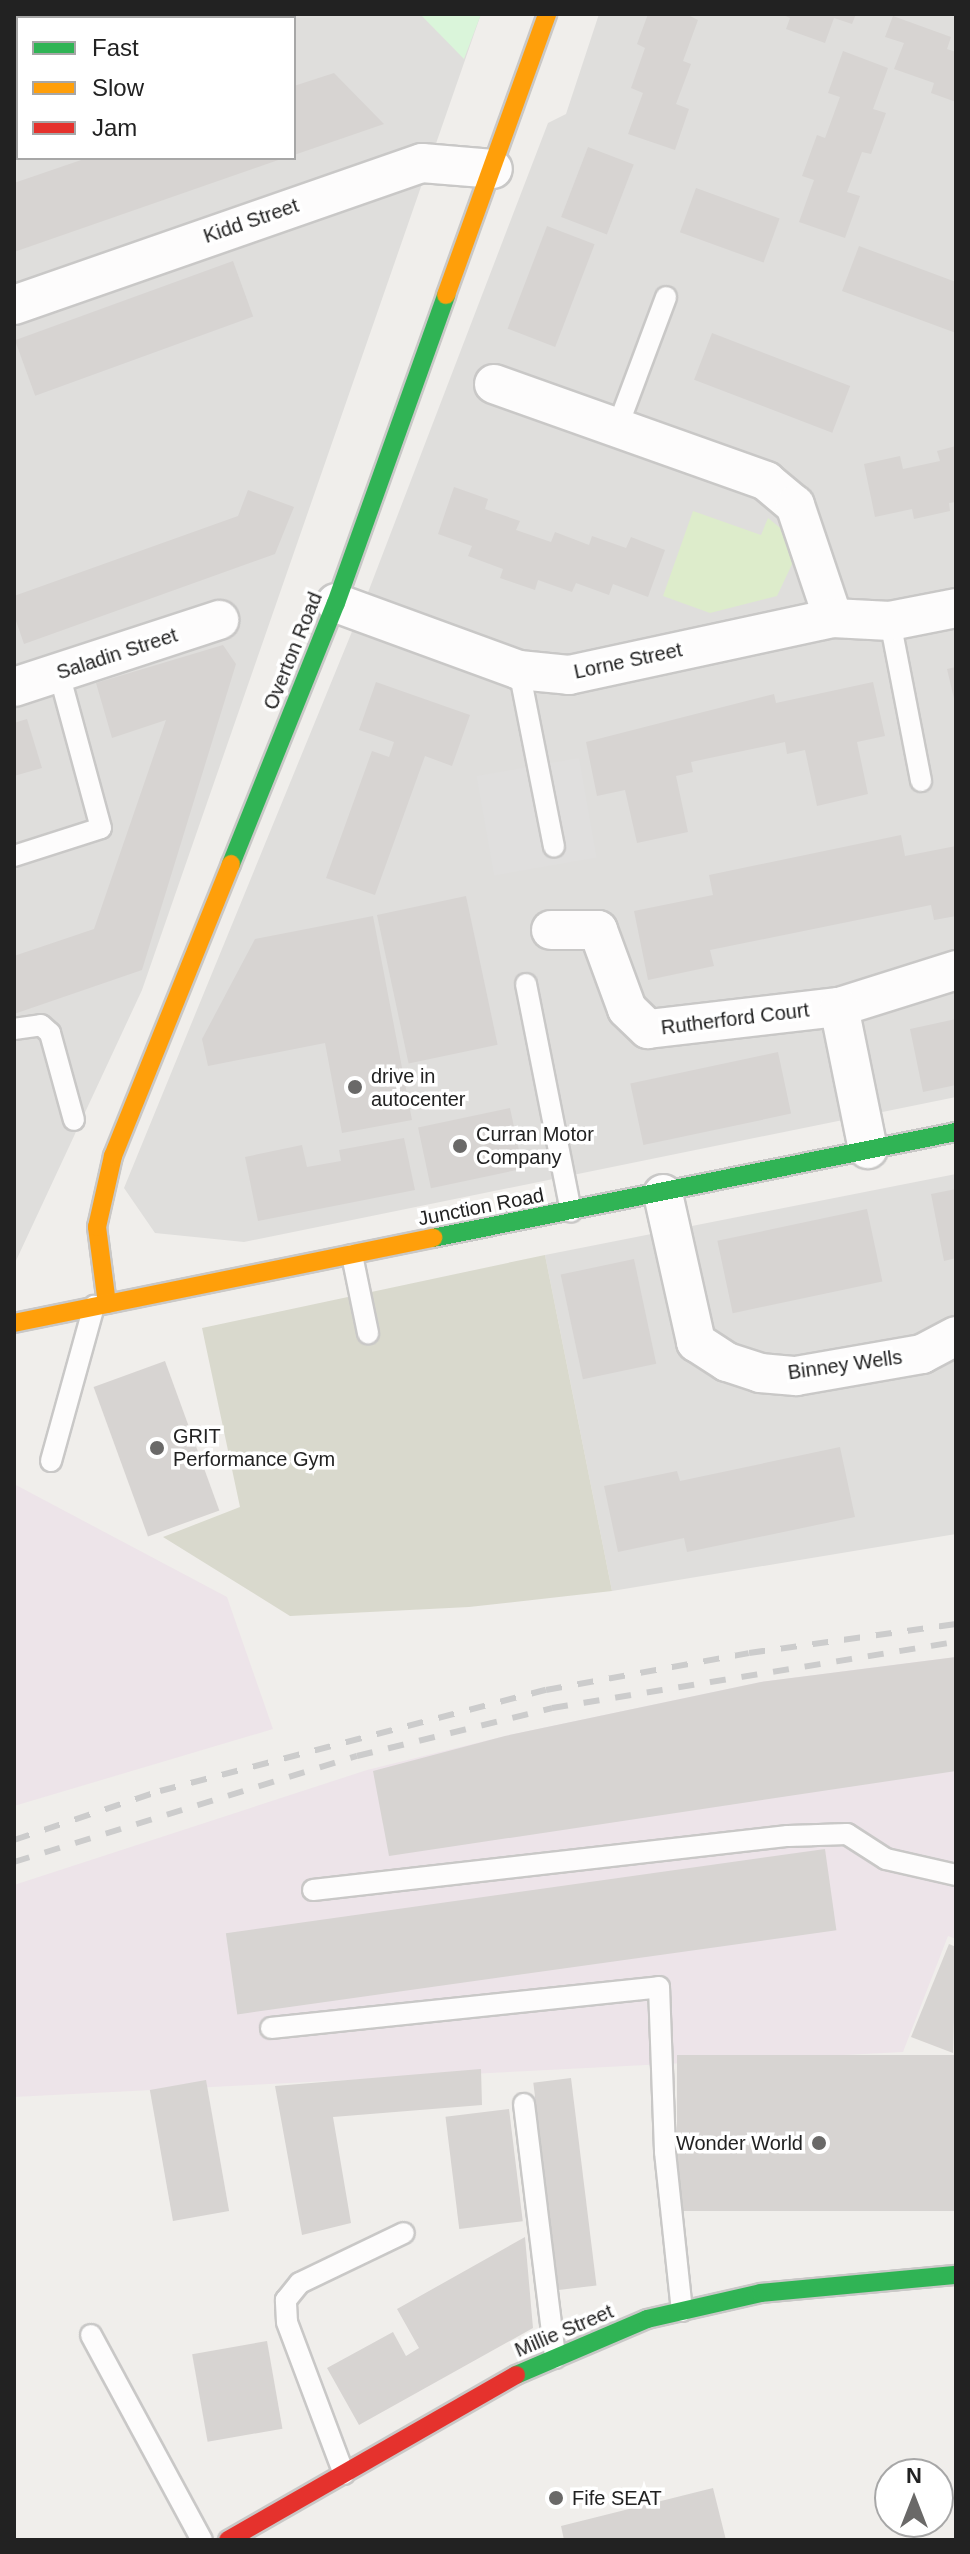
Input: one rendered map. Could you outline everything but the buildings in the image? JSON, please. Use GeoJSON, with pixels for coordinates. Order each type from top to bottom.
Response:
{"type":"FeatureCollection","features":[{"type":"Feature","properties":{"kind":"street","name":"Overton Road"},"geometry":{"type":"LineString","coordinates":[[100,1305],[97,1227],[113,1156],[336,603],[547,14]]}},
{"type":"Feature","properties":{"kind":"street","name":"Kidd Street"},"geometry":{"type":"LineString","coordinates":[[14,305],[422,163],[493,169]]}},
{"type":"Feature","properties":{"kind":"street"},"geometry":{"type":"LineString","coordinates":[[494,384],[616,431],[766,481],[795,505],[833,618]]}},
{"type":"Feature","properties":{"kind":"street","name":"Lorne Street"},"geometry":{"type":"LineString","coordinates":[[336,603],[519,670],[569,675],[833,618],[890,621],[956,608]]}},
{"type":"Feature","properties":{"kind":"street","name":"Saladin Street"},"geometry":{"type":"LineString","coordinates":[[14,687],[219,620]]}},
{"type":"Feature","properties":{"kind":"street","name":"Rutherford Court"},"geometry":{"type":"LineString","coordinates":[[551,930],[598,930],[627,1009],[648,1029],[839,1007],[956,970]]}},
{"type":"Feature","properties":{"kind":"street","name":"Rutherford Court"},"geometry":{"type":"LineString","coordinates":[[839,1007],[868,1149]]}},
{"type":"Feature","properties":{"kind":"street","name":"Junction Road"},"geometry":{"type":"LineString","coordinates":[[18,1322],[663,1194],[956,1132]]}},
{"type":"Feature","properties":{"kind":"street","name":"Binney Wells"},"geometry":{"type":"LineString","coordinates":[[663,1194],[696,1342],[727,1362],[760,1373],[796,1376],[922,1354],[956,1336]]}},
{"type":"Feature","properties":{"kind":"street","name":"Millie Street"},"geometry":{"type":"LineString","coordinates":[[228,2540],[521,2372],[647,2319],[761,2293],[956,2275]]}},
{"type":"Feature","properties":{"kind":"lane"},"geometry":{"type":"LineString","coordinates":[[616,431],[666,297]]}},
{"type":"Feature","properties":{"kind":"lane"},"geometry":{"type":"LineString","coordinates":[[890,621],[921,781]]}},
{"type":"Feature","properties":{"kind":"lane"},"geometry":{"type":"LineString","coordinates":[[519,670],[554,847]]}},
{"type":"Feature","properties":{"kind":"lane"},"geometry":{"type":"LineString","coordinates":[[14,856],[101,828],[59,673]]}},
{"type":"Feature","properties":{"kind":"lane"},"geometry":{"type":"LineString","coordinates":[[526,984],[571,1212]]}},
{"type":"Feature","properties":{"kind":"lane"},"geometry":{"type":"LineString","coordinates":[[14,1029],[41,1025],[50,1033],[74,1120]]}},
{"type":"Feature","properties":{"kind":"lane"},"geometry":{"type":"LineString","coordinates":[[352,1255],[368,1333]]}},
{"type":"Feature","properties":{"kind":"lane"},"geometry":{"type":"LineString","coordinates":[[14,1302],[18,1322]]}},
{"type":"Feature","properties":{"kind":"lane"},"geometry":{"type":"LineString","coordinates":[[51,1461],[100,1305]]}},
{"type":"Feature","properties":{"kind":"lane"},"geometry":{"type":"LineString","coordinates":[[313,1890],[788,1836],[847,1834],[886,1859],[956,1875]]}},
{"type":"Feature","properties":{"kind":"lane"},"geometry":{"type":"LineString","coordinates":[[271,2028],[659,1987],[665,2152],[682,2311]]}},
{"type":"Feature","properties":{"kind":"lane"},"geometry":{"type":"LineString","coordinates":[[524,2104],[555,2358]]}},
{"type":"Feature","properties":{"kind":"lane"},"geometry":{"type":"LineString","coordinates":[[344,2474],[287,2322],[286,2300],[300,2283],[404,2233]]}},
{"type":"Feature","properties":{"kind":"lane"},"geometry":{"type":"LineString","coordinates":[[91,2335],[202,2540]]}},
{"type":"Feature","properties":{"kind":"shaded area"},"geometry":{"type":"Polygon","coordinates":[[[14,14],[481,14],[142,990],[14,1265],[14,14]]]}},
{"type":"Feature","properties":{"kind":"shaded area"},"geometry":{"type":"Polygon","coordinates":[[[599,14],[956,14],[956,1097],[244,1242],[155,1233],[124,1188],[367,595],[548,123],[566,114],[599,14]]]}},
{"type":"Feature","properties":{"kind":"shaded area"},"geometry":{"type":"Polygon","coordinates":[[[579,758],[597,857],[494,876],[477,776],[579,758]]]}},
{"type":"Feature","properties":{"kind":"shaded area"},"geometry":{"type":"Polygon","coordinates":[[[956,1174],[956,1534],[612,1591],[545,1255],[956,1174]]]}},
{"type":"Feature","properties":{"kind":"shaded area"},"geometry":{"type":"Polygon","coordinates":[[[545,1255],[612,1591],[469,1607],[290,1616],[163,1537],[240,1507],[202,1328],[545,1255]]]}},
{"type":"Feature","properties":{"kind":"shaded area"},"geometry":{"type":"Polygon","coordinates":[[[14,1484],[227,1597],[273,1729],[14,1806],[14,1484]]]}},
{"type":"Feature","properties":{"kind":"shaded area"},"geometry":{"type":"Polygon","coordinates":[[[956,1657],[956,1939],[948,1936],[903,2052],[14,2097],[14,1885],[367,1770],[505,1736],[761,1682],[956,1657]]]}},
{"type":"Feature","properties":{"kind":"green space"},"geometry":{"type":"Polygon","coordinates":[[[420,14],[481,14],[464,59],[420,14]]]}},
{"type":"Feature","properties":{"kind":"green space"},"geometry":{"type":"Polygon","coordinates":[[[693,511],[761,535],[768,518],[784,531],[794,560],[777,596],[710,613],[663,596],[693,511]]]}},
{"type":"Feature","properties":{"kind":"railway"},"geometry":{"type":"LineString","coordinates":[[14,1840],[160,1791],[546,1690],[749,1653],[956,1624]]}},
{"type":"Feature","properties":{"kind":"railway"},"geometry":{"type":"LineString","coordinates":[[14,1862],[357,1756],[552,1708],[956,1642]]}},
{"type":"Feature","properties":{"kind":"traffic: fast"},"geometry":{"type":"LineString","coordinates":[[231,864],[336,603],[446,295]]}},
{"type":"Feature","properties":{"kind":"traffic: fast"},"geometry":{"type":"LineString","coordinates":[[433,1238],[956,1132]]}},
{"type":"Feature","properties":{"kind":"traffic: fast"},"geometry":{"type":"LineString","coordinates":[[516,2375],[647,2319],[761,2293],[956,2275]]}},
{"type":"Feature","properties":{"kind":"traffic: slow"},"geometry":{"type":"LineString","coordinates":[[446,295],[547,14]]}},
{"type":"Feature","properties":{"kind":"traffic: slow"},"geometry":{"type":"LineString","coordinates":[[107,1304],[97,1227],[113,1156],[231,864]]}},
{"type":"Feature","properties":{"kind":"traffic: slow"},"geometry":{"type":"LineString","coordinates":[[14,1323],[433,1238]]}},
{"type":"Feature","properties":{"kind":"traffic: jam"},"geometry":{"type":"LineString","coordinates":[[228,2540],[516,2375]]}},
{"type":"Feature","properties":{"kind":"place","name":"drive in autocenter"},"geometry":{"type":"Point","coordinates":[355,1087]}},
{"type":"Feature","properties":{"kind":"place","name":"Curran Motor Company"},"geometry":{"type":"Point","coordinates":[460,1146]}},
{"type":"Feature","properties":{"kind":"place","name":"GRIT Performance Gym"},"geometry":{"type":"Point","coordinates":[157,1448]}},
{"type":"Feature","properties":{"kind":"place","name":"Wonder World"},"geometry":{"type":"Point","coordinates":[819,2143]}},
{"type":"Feature","properties":{"kind":"place","name":"Fife SEAT"},"geometry":{"type":"Point","coordinates":[556,2498]}}]}
